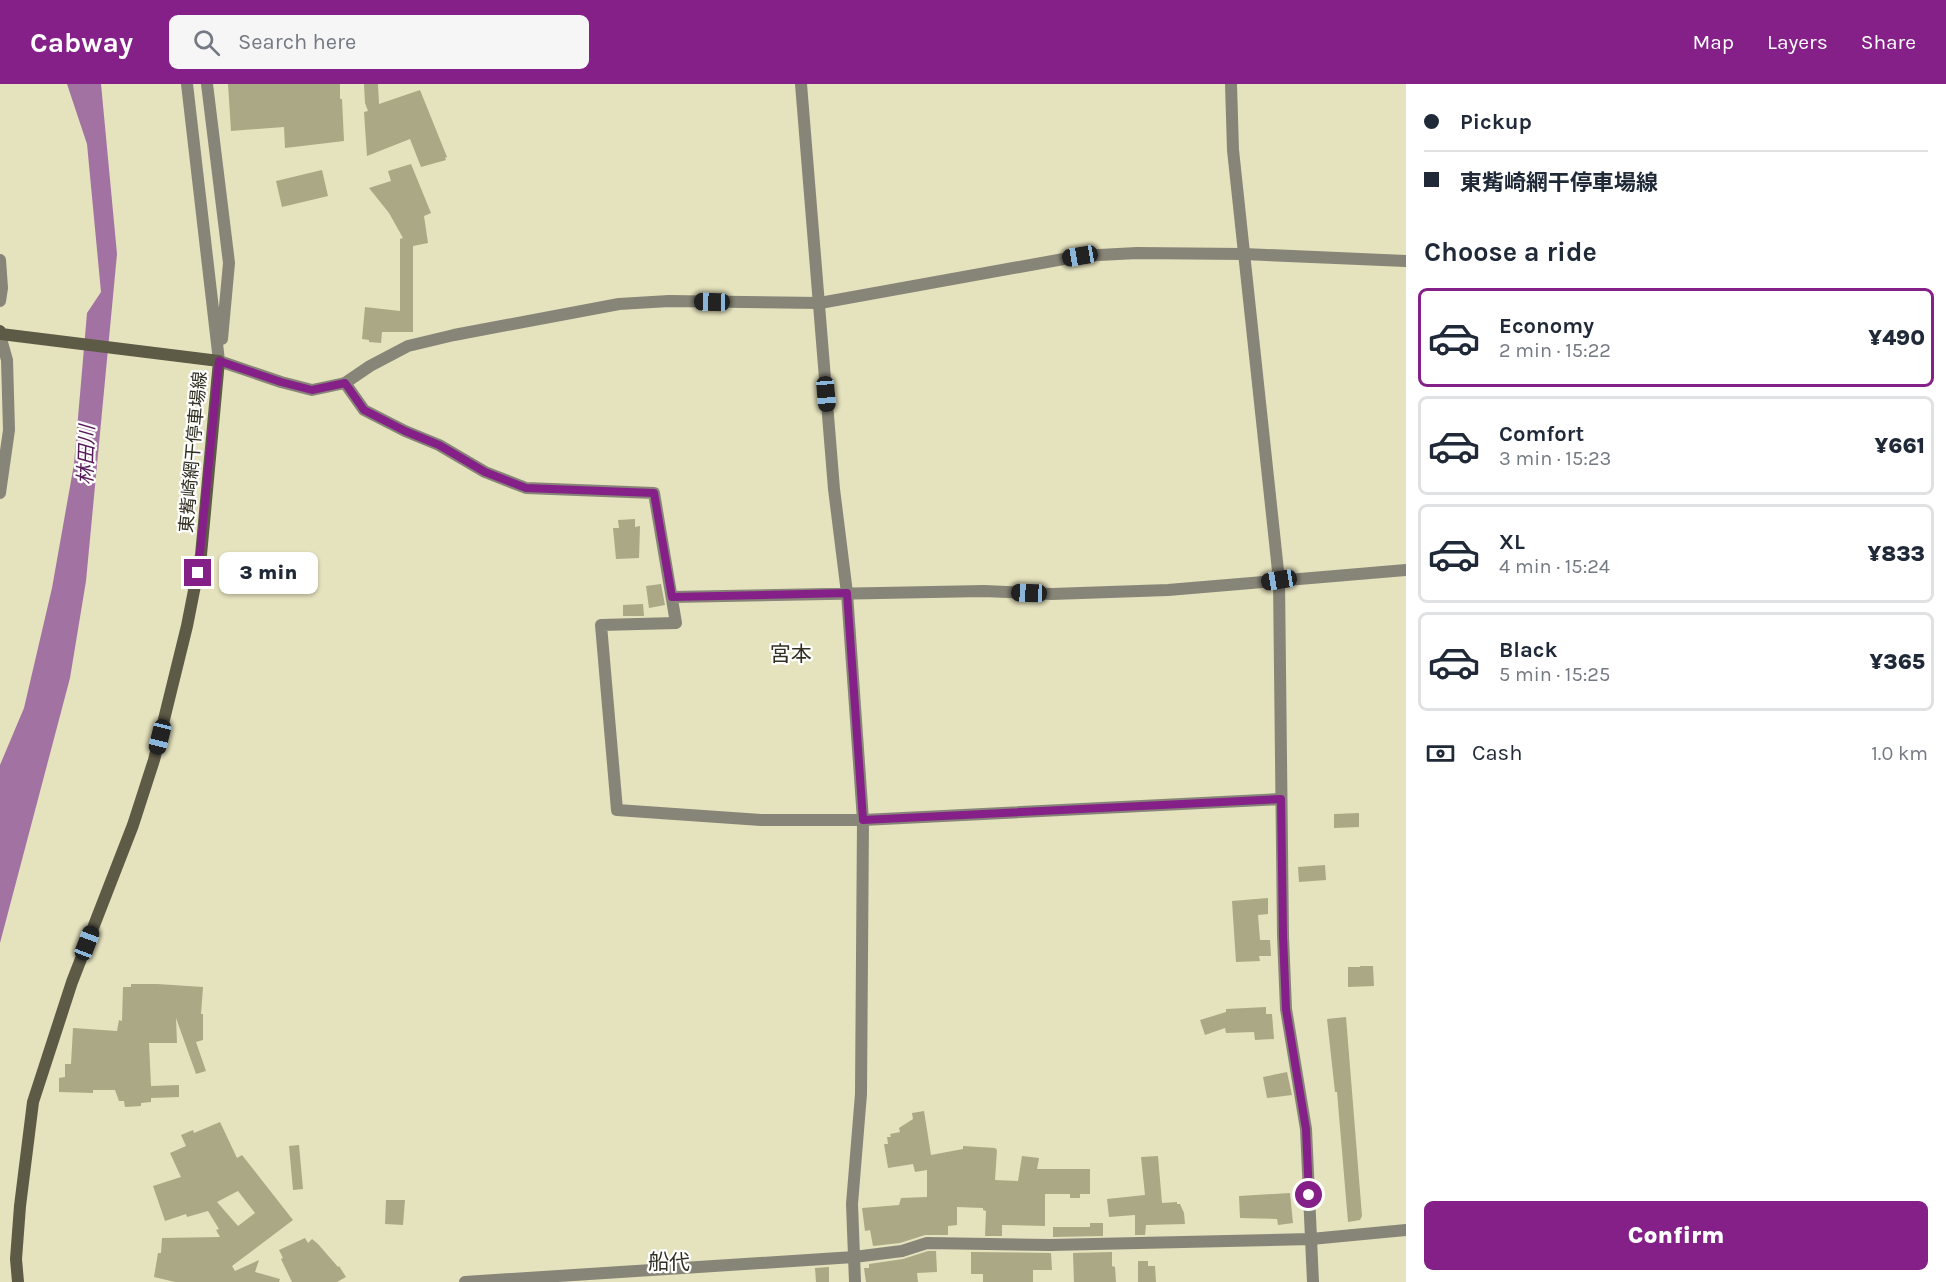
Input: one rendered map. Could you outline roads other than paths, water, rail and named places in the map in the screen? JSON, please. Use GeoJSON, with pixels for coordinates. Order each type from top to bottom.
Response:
{"type":"FeatureCollection","features":[{"type":"Feature","properties":{"kind":"main road","name":"東觜崎網干停車場線"},"geometry":{"type":"LineString","coordinates":[[0,333],[219,361],[201,555],[187,626],[151,771],[133,825],[72,982],[33,1102],[16,1259],[18,1282]]}},
{"type":"Feature","properties":{"kind":"street"},"geometry":{"type":"LineString","coordinates":[[187,84],[219,361]]}},
{"type":"Feature","properties":{"kind":"street"},"geometry":{"type":"LineString","coordinates":[[207,84],[229,263],[219,361]]}},
{"type":"Feature","properties":{"kind":"street"},"geometry":{"type":"LineString","coordinates":[[801,84],[834,489],[847,593],[863,820],[861,1094],[852,1203],[855,1282]]}},
{"type":"Feature","properties":{"kind":"street"},"geometry":{"type":"LineString","coordinates":[[1232,84],[1233,150],[1279,580],[1283,936],[1286,1009],[1306,1129],[1313,1282]]}},
{"type":"Feature","properties":{"kind":"street"},"geometry":{"type":"LineString","coordinates":[[219,361],[312,390],[345,383],[370,366],[408,346],[454,335],[619,304],[669,301],[820,303],[1080,256],[1244,254],[1406,261]]}},
{"type":"Feature","properties":{"kind":"street"},"geometry":{"type":"LineString","coordinates":[[0,260],[2,288],[0,301]]}},
{"type":"Feature","properties":{"kind":"street"},"geometry":{"type":"LineString","coordinates":[[0,333],[7,360],[9,430],[0,493]]}},
{"type":"Feature","properties":{"kind":"street"},"geometry":{"type":"LineString","coordinates":[[345,383],[364,410],[439,445],[485,472],[526,488],[654,493],[676,623],[601,625],[617,810],[761,820],[863,820],[1281,799]]}},
{"type":"Feature","properties":{"kind":"street"},"geometry":{"type":"LineString","coordinates":[[672,597],[1168,590],[1406,570]]}},
{"type":"Feature","properties":{"kind":"street"},"geometry":{"type":"LineString","coordinates":[[465,1282],[511,1281],[854,1257],[902,1251],[927,1243],[1050,1245],[1311,1239],[1406,1230]]}},
{"type":"Feature","properties":{"kind":"water","name":"林田川"},"geometry":{"type":"Polygon","coordinates":[[[67,84],[101,84],[117,254],[86,581],[70,678],[0,943],[0,765],[24,708],[52,588],[74,464],[87,313],[101,292],[87,144],[67,84]]]}},
{"type":"Feature","properties":{"kind":"district","name":"宮本"},"geometry":{"type":"Point","coordinates":[791,654]}},
{"type":"Feature","properties":{"kind":"district","name":"船代"},"geometry":{"type":"Point","coordinates":[669,1262]}}]}
